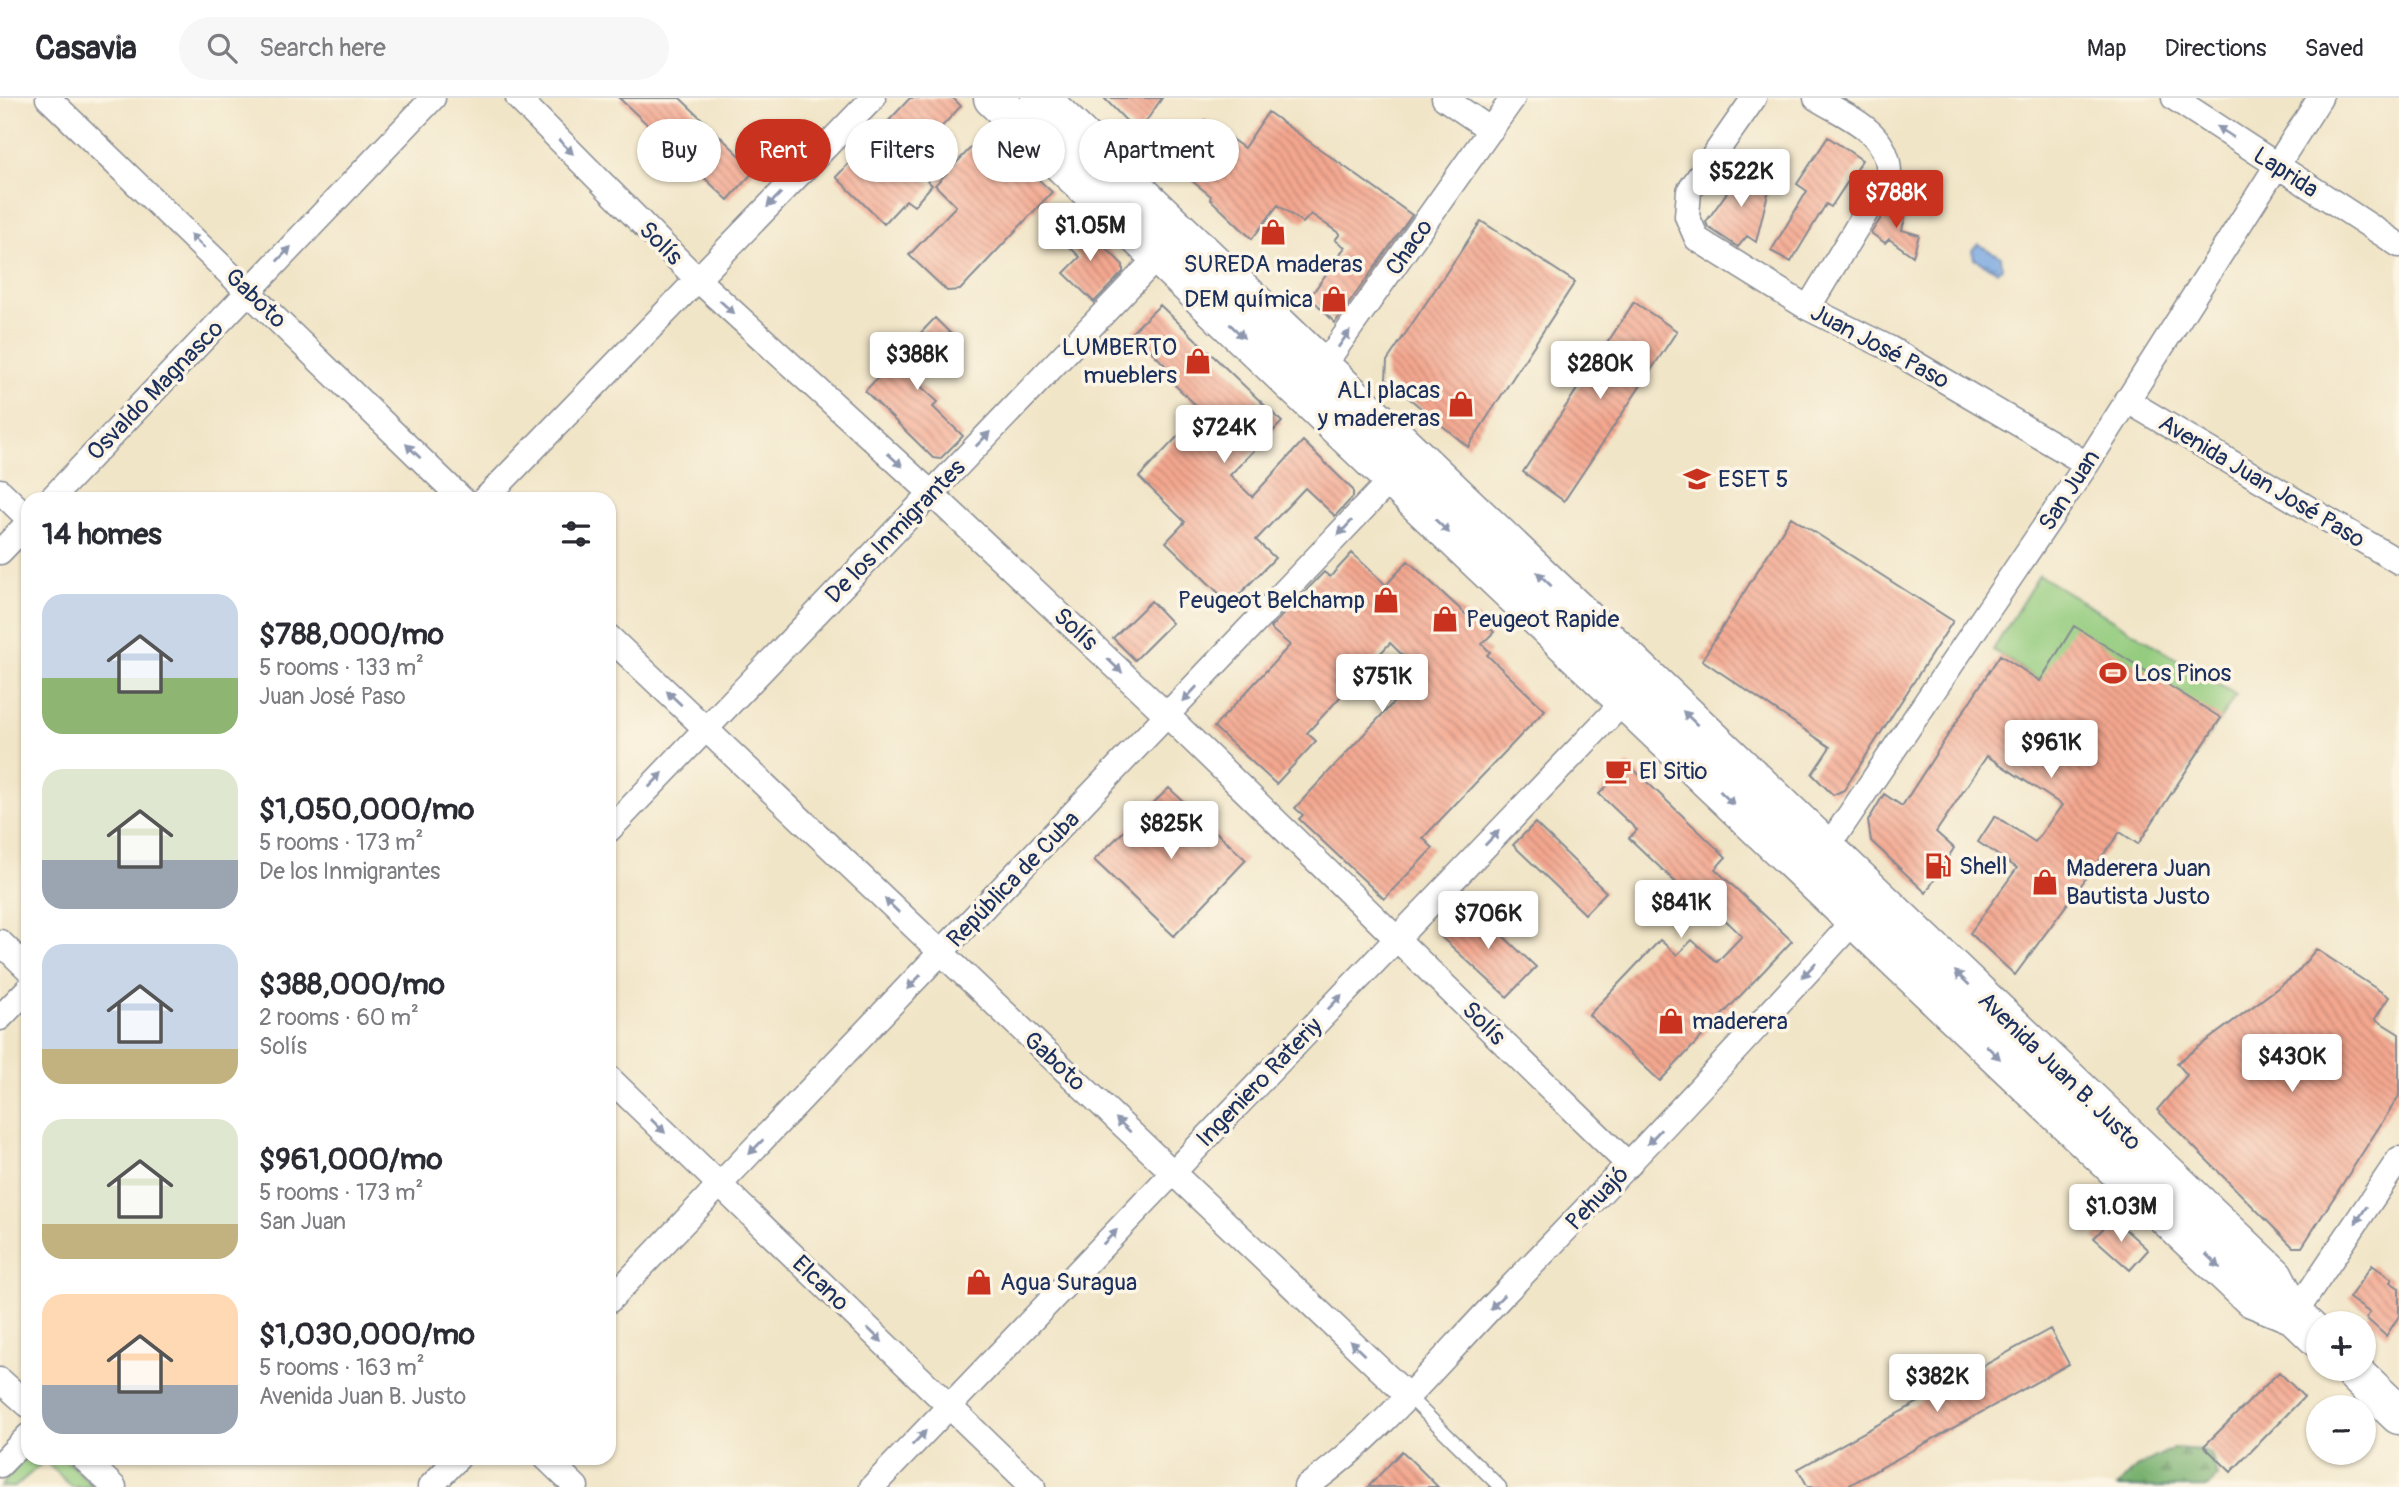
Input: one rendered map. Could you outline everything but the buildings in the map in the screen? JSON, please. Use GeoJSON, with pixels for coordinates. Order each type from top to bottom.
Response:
{"type":"FeatureCollection","features":[{"type":"Feature","properties":{"kind":"main road","name":"Avenida Juan B. Justo"},"geometry":{"type":"LineString","coordinates":[[993,98],[1170,244],[1866,908],[2274,1276],[2306,1327]]}},
{"type":"Feature","properties":{"kind":"main road","name":"Avenida Juan B. Justo"},"geometry":{"type":"LineString","coordinates":[[1040,98],[1170,244]]}},
{"type":"Feature","properties":{"kind":"main road"},"geometry":{"type":"LineString","coordinates":[[2364,1381],[2399,1415]]}},
{"type":"Feature","properties":{"kind":"street","name":"Gaboto"},"geometry":{"type":"LineString","coordinates":[[48,98],[455,492]]}},
{"type":"Feature","properties":{"kind":"street","name":"Osvaldo Magnasco"},"geometry":{"type":"LineString","coordinates":[[58,492],[433,98]]}},
{"type":"Feature","properties":{"kind":"street","name":"Solís"},"geometry":{"type":"LineString","coordinates":[[518,98],[697,279],[931,493],[1168,717],[1629,1165]]}},
{"type":"Feature","properties":{"kind":"street"},"geometry":{"type":"LineString","coordinates":[[492,492],[873,98]]}},
{"type":"Feature","properties":{"kind":"street"},"geometry":{"type":"LineString","coordinates":[[1444,98],[1491,130]]}},
{"type":"Feature","properties":{"kind":"street","name":"Chaco"},"geometry":{"type":"LineString","coordinates":[[1312,380],[1513,98]]}},
{"type":"Feature","properties":{"kind":"street","name":"Juan José Paso"},"geometry":{"type":"LineString","coordinates":[[1754,98],[1689,191],[1686,216],[1697,239],[1808,308],[1889,348],[2087,464]]}},
{"type":"Feature","properties":{"kind":"street"},"geometry":{"type":"LineString","coordinates":[[1808,308],[1889,174],[1889,155],[1875,135],[1816,98]]}},
{"type":"Feature","properties":{"kind":"street","name":"Laprida"},"geometry":{"type":"LineString","coordinates":[[2174,98],[2399,245]]}},
{"type":"Feature","properties":{"kind":"street","name":"San Juan"},"geometry":{"type":"LineString","coordinates":[[1817,862],[2087,464],[2320,98]]}},
{"type":"Feature","properties":{"kind":"street","name":"De los Inmigrantes"},"geometry":{"type":"LineString","coordinates":[[616,823],[1170,244]]}},
{"type":"Feature","properties":{"kind":"street","name":"Avenida Juan José Paso"},"geometry":{"type":"LineString","coordinates":[[2126,400],[2399,562]]}},
{"type":"Feature","properties":{"kind":"street","name":"República de Cuba"},"geometry":{"type":"LineString","coordinates":[[616,1294],[1168,717],[1403,467]]}},
{"type":"Feature","properties":{"kind":"street"},"geometry":{"type":"LineString","coordinates":[[0,491],[21,513]]}},
{"type":"Feature","properties":{"kind":"street"},"geometry":{"type":"LineString","coordinates":[[0,552],[21,528]]}},
{"type":"Feature","properties":{"kind":"street","name":"Gaboto"},"geometry":{"type":"LineString","coordinates":[[616,644],[1407,1395]]}},
{"type":"Feature","properties":{"kind":"street","name":"Ingeniero Rateriy"},"geometry":{"type":"LineString","coordinates":[[872,1487],[1636,689]]}},
{"type":"Feature","properties":{"kind":"street","name":"Pehuajó"},"geometry":{"type":"LineString","coordinates":[[1306,1487],[1335,1466],[1407,1395],[1629,1165],[1866,908]]}},
{"type":"Feature","properties":{"kind":"street"},"geometry":{"type":"LineString","coordinates":[[0,942],[21,962]]}},
{"type":"Feature","properties":{"kind":"street"},"geometry":{"type":"LineString","coordinates":[[0,1017],[21,996]]}},
{"type":"Feature","properties":{"kind":"street","name":"Elcano"},"geometry":{"type":"LineString","coordinates":[[616,1086],[1033,1487]]}},
{"type":"Feature","properties":{"kind":"street"},"geometry":{"type":"LineString","coordinates":[[2315,1311],[2399,1159]]}},
{"type":"Feature","properties":{"kind":"street"},"geometry":{"type":"LineString","coordinates":[[0,1380],[21,1399]]}},
{"type":"Feature","properties":{"kind":"street"},"geometry":{"type":"LineString","coordinates":[[0,1465],[21,1443]]}},
{"type":"Feature","properties":{"kind":"street"},"geometry":{"type":"LineString","coordinates":[[90,1465],[114,1487]]}},
{"type":"Feature","properties":{"kind":"street"},"geometry":{"type":"LineString","coordinates":[[430,1487],[451,1465]]}},
{"type":"Feature","properties":{"kind":"street"},"geometry":{"type":"LineString","coordinates":[[553,1465],[576,1487]]}},
{"type":"Feature","properties":{"kind":"lane","name":"Gaboto"},"geometry":{"type":"LineString","coordinates":[[1407,1395],[1500,1487]]}},
{"type":"Feature","properties":{"kind":"green space","name":"Los Pinos"},"geometry":{"type":"Polygon","coordinates":[[[2039,575],[2236,695],[2183,775],[1993,650],[2039,575]]]}},
{"type":"Feature","properties":{"kind":"green space"},"geometry":{"type":"Polygon","coordinates":[[[2174,1448],[2203,1450],[2212,1456],[2217,1476],[2209,1487],[2117,1487],[2136,1467],[2174,1448]]]}},
{"type":"Feature","properties":{"kind":"green space"},"geometry":{"type":"Polygon","coordinates":[[[21,1463],[40,1465],[15,1487],[0,1487],[21,1463]]]}},
{"type":"Feature","properties":{"kind":"green space"},"geometry":{"type":"Polygon","coordinates":[[[49,1465],[71,1465],[94,1487],[72,1487],[49,1465]]]}},
{"type":"Feature","properties":{"kind":"water"},"geometry":{"type":"Polygon","coordinates":[[[1978,244],[2001,257],[2002,268],[1997,271],[1974,259],[1972,250],[1978,244]]]}},
{"type":"Feature","properties":{"kind":"place","name":"SUREDA maderas"},"geometry":{"type":"Point","coordinates":[1273,232]}},
{"type":"Feature","properties":{"kind":"place","name":"DEM química"},"geometry":{"type":"Point","coordinates":[1334,299]}},
{"type":"Feature","properties":{"kind":"place","name":"LUMBERTO mueblers"},"geometry":{"type":"Point","coordinates":[1198,361]}},
{"type":"Feature","properties":{"kind":"place","name":"ALI placas y madereras"},"geometry":{"type":"Point","coordinates":[1461,404]}},
{"type":"Feature","properties":{"kind":"place","name":"ESET 5"},"geometry":{"type":"Point","coordinates":[1697,479]}},
{"type":"Feature","properties":{"kind":"place","name":"Peugeot Belchamp"},"geometry":{"type":"Point","coordinates":[1386,600]}},
{"type":"Feature","properties":{"kind":"place","name":"Peugeot Rapide"},"geometry":{"type":"Point","coordinates":[1445,619]}},
{"type":"Feature","properties":{"kind":"place","name":"Los Pinos"},"geometry":{"type":"Point","coordinates":[2113,673]}},
{"type":"Feature","properties":{"kind":"place","name":"El Sitio"},"geometry":{"type":"Point","coordinates":[1618,771]}},
{"type":"Feature","properties":{"kind":"place","name":"Shell"},"geometry":{"type":"Point","coordinates":[1938,866]}},
{"type":"Feature","properties":{"kind":"place","name":"Maderera Juan Bautista Justo"},"geometry":{"type":"Point","coordinates":[2045,882]}},
{"type":"Feature","properties":{"kind":"place","name":"maderera"},"geometry":{"type":"Point","coordinates":[1671,1021]}},
{"type":"Feature","properties":{"kind":"place","name":"Agua Suragua"},"geometry":{"type":"Point","coordinates":[979,1282]}}]}
